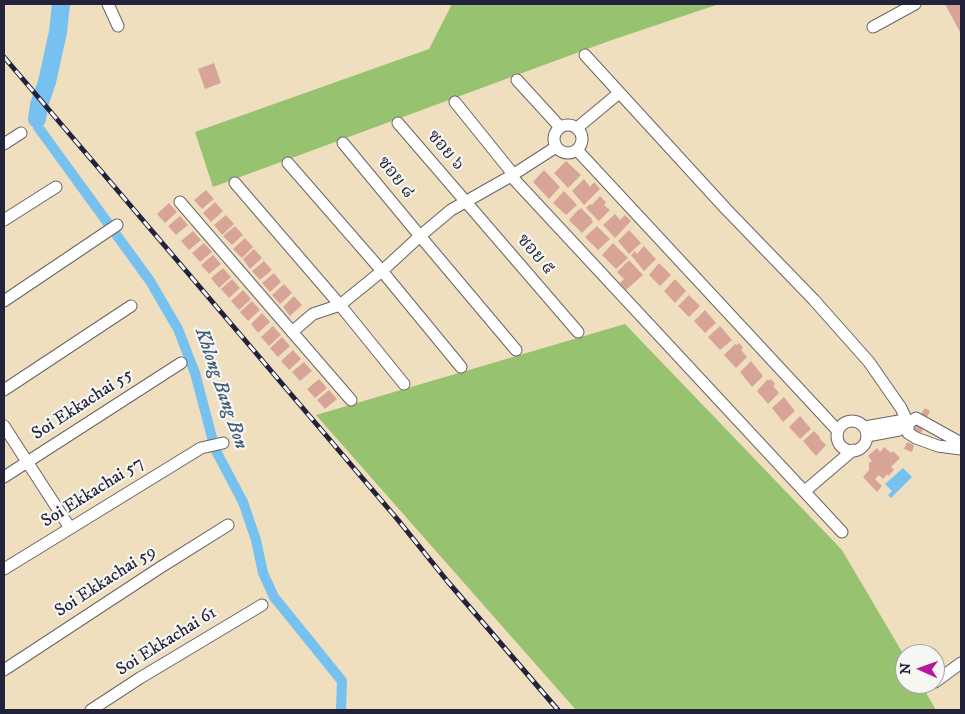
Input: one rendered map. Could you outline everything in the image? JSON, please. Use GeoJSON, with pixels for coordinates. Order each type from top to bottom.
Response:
{"type":"FeatureCollection","features":[{"type":"Feature","properties":{"kind":"street"},"geometry":{"type":"LineString","coordinates":[[108,4],[118,26]]}},
{"type":"Feature","properties":{"kind":"street"},"geometry":{"type":"LineString","coordinates":[[873,26],[915,4]]}},
{"type":"Feature","properties":{"kind":"street"},"geometry":{"type":"LineString","coordinates":[[586,55],[726,209],[814,300],[869,362],[901,408],[908,423],[908,433],[938,446],[961,449]]}},
{"type":"Feature","properties":{"kind":"street"},"geometry":{"type":"LineString","coordinates":[[517,80],[560,127]]}},
{"type":"Feature","properties":{"kind":"street"},"geometry":{"type":"LineString","coordinates":[[578,128],[619,93]]}},
{"type":"Feature","properties":{"kind":"street"},"geometry":{"type":"LineString","coordinates":[[456,102],[512,175],[842,532]]}},
{"type":"Feature","properties":{"kind":"street","name":"ซอย ๖"},"geometry":{"type":"LineString","coordinates":[[398,123],[466,202]]}},
{"type":"Feature","properties":{"kind":"street"},"geometry":{"type":"LineString","coordinates":[[570,125],[578,128],[581,134],[581,144],[577,150],[570,154],[561,152],[556,147],[554,135],[560,127],[570,125]]}},
{"type":"Feature","properties":{"kind":"street"},"geometry":{"type":"LineString","coordinates":[[4,144],[21,133]]}},
{"type":"Feature","properties":{"kind":"street","name":"ซอย ๘"},"geometry":{"type":"LineString","coordinates":[[343,143],[516,350]]}},
{"type":"Feature","properties":{"kind":"street"},"geometry":{"type":"LineString","coordinates":[[292,332],[313,314],[340,305],[451,210],[556,147]]}},
{"type":"Feature","properties":{"kind":"street"},"geometry":{"type":"LineString","coordinates":[[577,150],[838,431],[839,441],[842,446],[853,450],[860,448],[864,444],[866,432],[859,422],[852,421],[844,424],[838,431]]}},
{"type":"Feature","properties":{"kind":"street"},"geometry":{"type":"LineString","coordinates":[[288,163],[382,271],[460,367]]}},
{"type":"Feature","properties":{"kind":"street"},"geometry":{"type":"LineString","coordinates":[[235,182],[340,305],[404,384]]}},
{"type":"Feature","properties":{"kind":"street"},"geometry":{"type":"LineString","coordinates":[[4,220],[56,187]]}},
{"type":"Feature","properties":{"kind":"street"},"geometry":{"type":"LineString","coordinates":[[180,202],[351,400]]}},
{"type":"Feature","properties":{"kind":"street","name":"ซอย ๕"},"geometry":{"type":"LineString","coordinates":[[466,202],[578,332]]}},
{"type":"Feature","properties":{"kind":"street"},"geometry":{"type":"LineString","coordinates":[[4,301],[117,225]]}},
{"type":"Feature","properties":{"kind":"street"},"geometry":{"type":"LineString","coordinates":[[4,390],[131,306]]}},
{"type":"Feature","properties":{"kind":"street","name":"Soi Ekkachai 55"},"geometry":{"type":"LineString","coordinates":[[4,477],[181,362]]}},
{"type":"Feature","properties":{"kind":"street"},"geometry":{"type":"LineString","coordinates":[[866,432],[899,421],[908,423],[916,418],[961,443]]}},
{"type":"Feature","properties":{"kind":"street"},"geometry":{"type":"LineString","coordinates":[[4,426],[70,528]]}},
{"type":"Feature","properties":{"kind":"street","name":"Soi Ekkachai 57"},"geometry":{"type":"LineString","coordinates":[[4,569],[201,448],[222,442]]}},
{"type":"Feature","properties":{"kind":"street"},"geometry":{"type":"LineString","coordinates":[[805,491],[853,450]]}},
{"type":"Feature","properties":{"kind":"street","name":"Soi Ekkachai 59"},"geometry":{"type":"LineString","coordinates":[[4,670],[228,525]]}},
{"type":"Feature","properties":{"kind":"street","name":"Soi Ekkachai 61"},"geometry":{"type":"LineString","coordinates":[[91,710],[140,678],[262,605]]}},
{"type":"Feature","properties":{"kind":"street"},"geometry":{"type":"LineString","coordinates":[[945,675],[961,663]]}},
{"type":"Feature","properties":{"kind":"green space"},"geometry":{"type":"Polygon","coordinates":[[[452,4],[719,4],[609,41],[213,187],[195,132],[429,49],[452,4]]]}},
{"type":"Feature","properties":{"kind":"green space"},"geometry":{"type":"Polygon","coordinates":[[[625,324],[842,550],[897,644],[895,644],[895,694],[927,694],[936,710],[576,710],[316,415],[625,324]]]}},
{"type":"Feature","properties":{"kind":"water"},"geometry":{"type":"Polygon","coordinates":[[[903,468],[912,477],[891,498],[888,495],[892,491],[885,484],[903,468]]]}},
{"type":"Feature","properties":{"kind":"building"},"geometry":{"type":"Polygon","coordinates":[[[945,4],[961,4],[961,34],[945,4]]]}},
{"type":"Feature","properties":{"kind":"building"},"geometry":{"type":"Polygon","coordinates":[[[214,63],[221,83],[205,89],[198,69],[214,63]]]}},
{"type":"Feature","properties":{"kind":"building"},"geometry":{"type":"Polygon","coordinates":[[[566,161],[581,175],[568,188],[554,173],[566,161]]]}},
{"type":"Feature","properties":{"kind":"building"},"geometry":{"type":"Polygon","coordinates":[[[544,170],[560,187],[549,199],[533,182],[544,170]]]}},
{"type":"Feature","properties":{"kind":"building"},"geometry":{"type":"Polygon","coordinates":[[[584,179],[590,187],[594,182],[600,189],[584,205],[572,191],[584,179]]]}},
{"type":"Feature","properties":{"kind":"building"},"geometry":{"type":"Polygon","coordinates":[[[206,190],[214,199],[202,209],[194,200],[206,190]]]}},
{"type":"Feature","properties":{"kind":"building"},"geometry":{"type":"Polygon","coordinates":[[[564,191],[577,205],[566,215],[553,203],[564,191]]]}},
{"type":"Feature","properties":{"kind":"building"},"geometry":{"type":"Polygon","coordinates":[[[600,196],[606,202],[604,205],[610,210],[599,221],[586,208],[590,204],[592,205],[600,196]]]}},
{"type":"Feature","properties":{"kind":"building"},"geometry":{"type":"Polygon","coordinates":[[[215,202],[223,211],[211,222],[203,213],[215,202]]]}},
{"type":"Feature","properties":{"kind":"building"},"geometry":{"type":"Polygon","coordinates":[[[169,203],[177,212],[165,223],[157,214],[169,203]]]}},
{"type":"Feature","properties":{"kind":"building"},"geometry":{"type":"Polygon","coordinates":[[[581,208],[593,222],[582,233],[569,220],[581,208]]]}},
{"type":"Feature","properties":{"kind":"building"},"geometry":{"type":"Polygon","coordinates":[[[615,214],[620,220],[625,215],[631,221],[615,238],[603,225],[615,214]]]}},
{"type":"Feature","properties":{"kind":"building"},"geometry":{"type":"Polygon","coordinates":[[[226,215],[234,224],[222,235],[214,225],[226,215]]]}},
{"type":"Feature","properties":{"kind":"building"},"geometry":{"type":"Polygon","coordinates":[[[180,216],[188,225],[176,235],[168,226],[180,216]]]}},
{"type":"Feature","properties":{"kind":"building"},"geometry":{"type":"Polygon","coordinates":[[[235,226],[243,235],[232,245],[223,236],[235,226]]]}},
{"type":"Feature","properties":{"kind":"building"},"geometry":{"type":"Polygon","coordinates":[[[597,226],[610,239],[598,250],[585,237],[597,226]]]}},
{"type":"Feature","properties":{"kind":"building"},"geometry":{"type":"Polygon","coordinates":[[[629,230],[641,243],[629,254],[618,241],[629,230]]]}},
{"type":"Feature","properties":{"kind":"building"},"geometry":{"type":"Polygon","coordinates":[[[193,231],[201,240],[189,250],[181,241],[193,231]]]}},
{"type":"Feature","properties":{"kind":"building"},"geometry":{"type":"Polygon","coordinates":[[[245,238],[253,247],[242,258],[233,249],[245,238]]]}},
{"type":"Feature","properties":{"kind":"building"},"geometry":{"type":"Polygon","coordinates":[[[204,243],[212,252],[200,262],[192,253],[204,243]]]}},
{"type":"Feature","properties":{"kind":"building"},"geometry":{"type":"Polygon","coordinates":[[[613,243],[628,258],[616,269],[602,255],[613,243]]]}},
{"type":"Feature","properties":{"kind":"building"},"geometry":{"type":"Polygon","coordinates":[[[644,246],[656,259],[644,271],[631,255],[635,251],[637,254],[644,246]]]}},
{"type":"Feature","properties":{"kind":"building"},"geometry":{"type":"Polygon","coordinates":[[[254,249],[262,258],[250,269],[243,259],[254,249]]]}},
{"type":"Feature","properties":{"kind":"building"},"geometry":{"type":"Polygon","coordinates":[[[213,255],[221,264],[209,274],[201,265],[213,255]]]}},
{"type":"Feature","properties":{"kind":"building"},"geometry":{"type":"Polygon","coordinates":[[[629,260],[643,275],[626,290],[620,283],[624,279],[617,272],[629,260]]]}},
{"type":"Feature","properties":{"kind":"building"},"geometry":{"type":"Polygon","coordinates":[[[264,261],[272,270],[260,280],[252,271],[264,261]]]}},
{"type":"Feature","properties":{"kind":"building"},"geometry":{"type":"Polygon","coordinates":[[[659,263],[671,275],[660,286],[649,275],[659,263]]]}},
{"type":"Feature","properties":{"kind":"building"},"geometry":{"type":"Polygon","coordinates":[[[223,268],[231,277],[219,288],[211,278],[223,268]]]}},
{"type":"Feature","properties":{"kind":"building"},"geometry":{"type":"Polygon","coordinates":[[[274,273],[281,282],[270,292],[262,283],[274,273]]]}},
{"type":"Feature","properties":{"kind":"building"},"geometry":{"type":"Polygon","coordinates":[[[232,279],[240,288],[229,298],[221,289],[232,279]]]}},
{"type":"Feature","properties":{"kind":"building"},"geometry":{"type":"Polygon","coordinates":[[[675,279],[686,291],[675,303],[664,291],[675,279]]]}},
{"type":"Feature","properties":{"kind":"building"},"geometry":{"type":"Polygon","coordinates":[[[284,284],[292,293],[280,304],[272,295],[284,284]]]}},
{"type":"Feature","properties":{"kind":"building"},"geometry":{"type":"Polygon","coordinates":[[[243,290],[251,299],[239,310],[231,301],[243,290]]]}},
{"type":"Feature","properties":{"kind":"building"},"geometry":{"type":"Polygon","coordinates":[[[689,295],[700,306],[689,317],[678,306],[689,295]]]}},
{"type":"Feature","properties":{"kind":"building"},"geometry":{"type":"Polygon","coordinates":[[[294,296],[302,305],[290,316],[283,307],[294,296]]]}},
{"type":"Feature","properties":{"kind":"building"},"geometry":{"type":"Polygon","coordinates":[[[252,301],[260,310],[248,321],[240,312],[252,301]]]}},
{"type":"Feature","properties":{"kind":"building"},"geometry":{"type":"Polygon","coordinates":[[[705,310],[716,323],[705,333],[694,321],[705,310]]]}},
{"type":"Feature","properties":{"kind":"building"},"geometry":{"type":"Polygon","coordinates":[[[262,313],[270,322],[258,333],[251,324],[262,313]]]}},
{"type":"Feature","properties":{"kind":"building"},"geometry":{"type":"Polygon","coordinates":[[[273,326],[281,335],[269,346],[261,337],[273,326]]]}},
{"type":"Feature","properties":{"kind":"building"},"geometry":{"type":"Polygon","coordinates":[[[720,326],[732,340],[720,350],[708,337],[720,326]]]}},
{"type":"Feature","properties":{"kind":"building"},"geometry":{"type":"Polygon","coordinates":[[[282,337],[290,346],[278,357],[270,348],[282,337]]]}},
{"type":"Feature","properties":{"kind":"building"},"geometry":{"type":"Polygon","coordinates":[[[739,343],[743,348],[741,350],[747,357],[736,368],[724,355],[735,344],[739,343]]]}},
{"type":"Feature","properties":{"kind":"building"},"geometry":{"type":"Polygon","coordinates":[[[293,350],[301,359],[289,370],[281,361],[293,350]]]}},
{"type":"Feature","properties":{"kind":"building"},"geometry":{"type":"Polygon","coordinates":[[[751,361],[763,376],[752,387],[740,372],[751,361]]]}},
{"type":"Feature","properties":{"kind":"building"},"geometry":{"type":"Polygon","coordinates":[[[304,362],[312,371],[300,381],[292,372],[304,362]]]}},
{"type":"Feature","properties":{"kind":"building"},"geometry":{"type":"Polygon","coordinates":[[[319,379],[327,388],[315,398],[307,389],[319,379]]]}},
{"type":"Feature","properties":{"kind":"building"},"geometry":{"type":"Polygon","coordinates":[[[768,379],[769,381],[771,379],[775,384],[773,386],[779,393],[768,404],[757,391],[768,379]]]}},
{"type":"Feature","properties":{"kind":"building"},"geometry":{"type":"Polygon","coordinates":[[[329,390],[337,399],[325,409],[317,400],[329,390]]]}},
{"type":"Feature","properties":{"kind":"building"},"geometry":{"type":"Polygon","coordinates":[[[784,397],[795,411],[783,422],[772,408],[784,397]]]}},
{"type":"Feature","properties":{"kind":"building"},"geometry":{"type":"Polygon","coordinates":[[[925,408],[930,411],[927,417],[921,414],[925,408]]]}},
{"type":"Feature","properties":{"kind":"building"},"geometry":{"type":"Polygon","coordinates":[[[800,416],[811,429],[800,439],[789,427],[800,416]]]}},
{"type":"Feature","properties":{"kind":"building"},"geometry":{"type":"Polygon","coordinates":[[[916,421],[925,426],[919,436],[910,431],[916,421]]]}},
{"type":"Feature","properties":{"kind":"building"},"geometry":{"type":"Polygon","coordinates":[[[814,431],[826,445],[816,456],[803,441],[814,431]]]}},
{"type":"Feature","properties":{"kind":"building"},"geometry":{"type":"Polygon","coordinates":[[[907,442],[914,445],[912,452],[904,449],[907,442]]]}},
{"type":"Feature","properties":{"kind":"building"},"geometry":{"type":"Polygon","coordinates":[[[884,447],[891,453],[893,451],[900,458],[891,467],[894,470],[888,476],[887,474],[883,479],[879,475],[875,479],[882,486],[877,492],[863,477],[869,470],[869,463],[872,461],[868,456],[877,448],[880,452],[884,447]]]}},
{"type":"Feature","properties":{"kind":"waterway","name":"Khlong Bang Bon"},"geometry":{"type":"LineString","coordinates":[[37,119],[58,32],[61,4]]}},
{"type":"Feature","properties":{"kind":"waterway","name":"Khlong Bang Bon"},"geometry":{"type":"LineString","coordinates":[[37,119],[38,127],[150,281],[178,329],[195,373],[215,449],[243,502],[256,540],[263,573],[274,597],[342,681],[341,710]]}},
{"type":"Feature","properties":{"kind":"railway"},"geometry":{"type":"LineString","coordinates":[[4,57],[558,710]]}}]}
